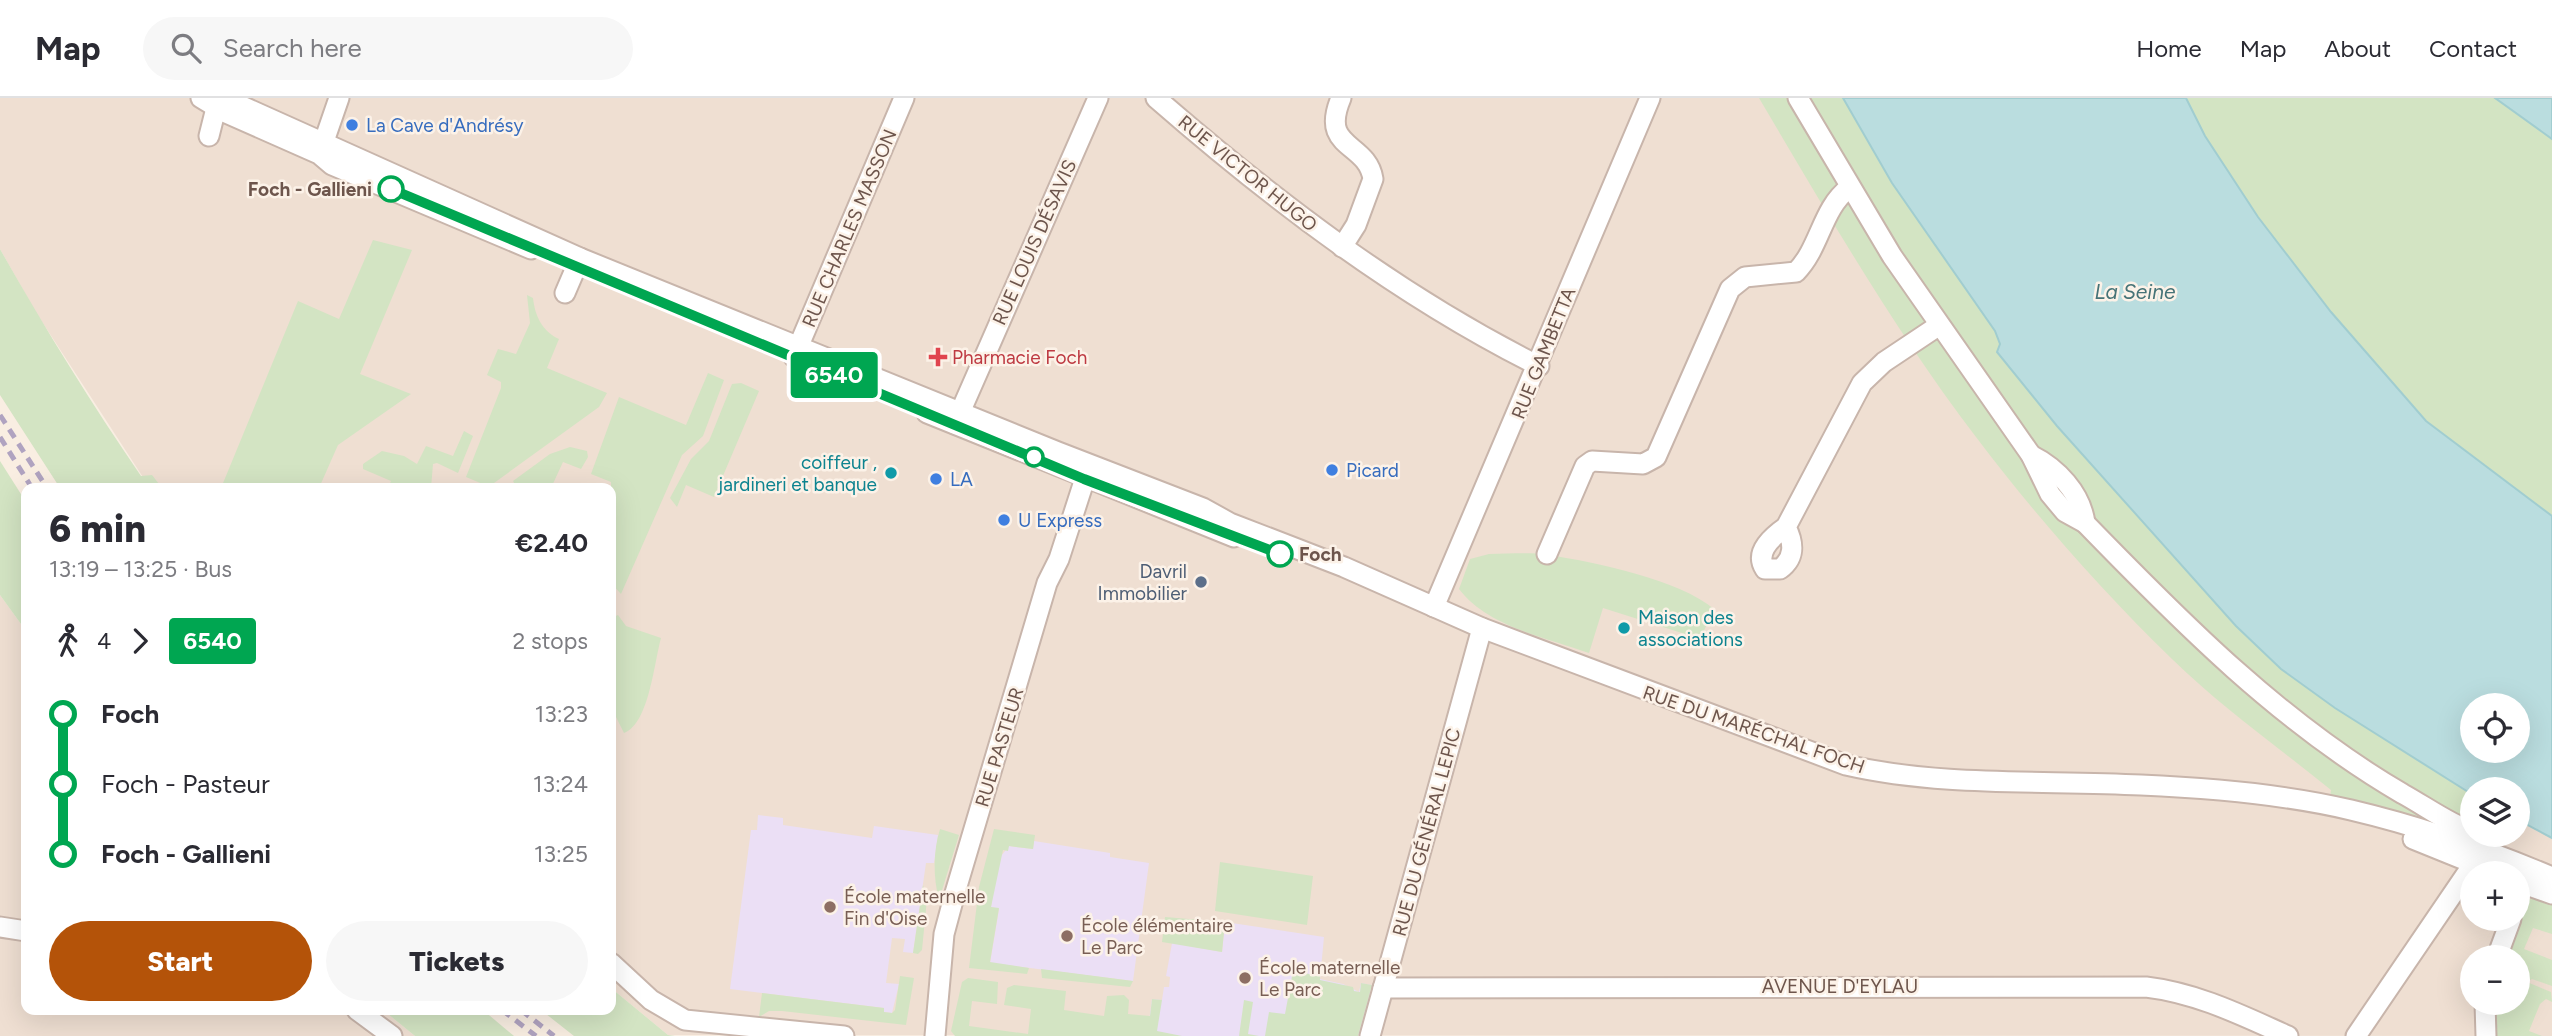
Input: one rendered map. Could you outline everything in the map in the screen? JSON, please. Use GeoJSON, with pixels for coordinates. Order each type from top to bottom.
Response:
{"type":"FeatureCollection","features":[{"type":"Feature","properties":{"kind":"street"},"geometry":{"type":"LineString","coordinates":[[322,147],[339,98]]}},
{"type":"Feature","properties":{"kind":"street","name":"RUE CHARLES MASSON"},"geometry":{"type":"LineString","coordinates":[[796,353],[904,98]]}},
{"type":"Feature","properties":{"kind":"street","name":"RUE LOUIS DÉSAVIS"},"geometry":{"type":"LineString","coordinates":[[957,418],[1098,98]]}},
{"type":"Feature","properties":{"kind":"street","name":"RUE VICTOR HUGO"},"geometry":{"type":"LineString","coordinates":[[1156,98],[1270,195],[1342,247],[1453,317],[1539,366]]}},
{"type":"Feature","properties":{"kind":"street"},"geometry":{"type":"LineString","coordinates":[[1341,98],[1334,117],[1336,131],[1346,145],[1366,163],[1373,179],[1356,225],[1342,247]]}},
{"type":"Feature","properties":{"kind":"street","name":"RUE GAMBETTA"},"geometry":{"type":"LineString","coordinates":[[1434,607],[1539,366],[1650,98]]}},
{"type":"Feature","properties":{"kind":"street"},"geometry":{"type":"LineString","coordinates":[[1798,98],[1849,188],[1938,326],[2031,455],[2050,494],[2065,512],[2085,523],[2191,632],[2259,691],[2347,759],[2444,816],[2460,830]]}},
{"type":"Feature","properties":{"kind":"street"},"geometry":{"type":"LineString","coordinates":[[209,136],[214,101]]}},
{"type":"Feature","properties":{"kind":"street","name":"RUE DU MARÉCHAL FOCH"},"geometry":{"type":"LineString","coordinates":[[214,101],[322,147],[332,165],[1086,472],[1203,508],[1230,523],[1344,567],[1482,628],[1846,765],[1894,776],[2143,785],[2266,796],[2327,807],[2460,839]]}},
{"type":"Feature","properties":{"kind":"street"},"geometry":{"type":"LineString","coordinates":[[1547,554],[1585,466],[1592,461],[1643,464],[1656,457],[1730,289],[1745,277],[1796,272],[1810,255],[1835,202],[1849,188]]}},
{"type":"Feature","properties":{"kind":"street"},"geometry":{"type":"LineString","coordinates":[[565,293],[578,263]]}},
{"type":"Feature","properties":{"kind":"street"},"geometry":{"type":"LineString","coordinates":[[1786,527],[1862,383],[1884,362],[1938,326]]}},
{"type":"Feature","properties":{"kind":"street","name":"RUE PASTEUR"},"geometry":{"type":"LineString","coordinates":[[935,1036],[943,946],[951,906],[1047,583],[1059,559],[1086,472]]}},
{"type":"Feature","properties":{"kind":"street","name":"RUE DU GÉNÉRAL LEPIC"},"geometry":{"type":"LineString","coordinates":[[1370,1036],[1482,628]]}},
{"type":"Feature","properties":{"kind":"street","name":"RUE DU MARÉCHAL FOCH"},"geometry":{"type":"LineString","coordinates":[[2327,807],[2349,809],[2460,840]]}},
{"type":"Feature","properties":{"kind":"street"},"geometry":{"type":"LineString","coordinates":[[2435,835],[2443,828],[2444,816]]}},
{"type":"Feature","properties":{"kind":"street"},"geometry":{"type":"LineString","coordinates":[[2356,1036],[2473,847]]}},
{"type":"Feature","properties":{"kind":"street"},"geometry":{"type":"LineString","coordinates":[[2480,847],[2497,861]]}},
{"type":"Feature","properties":{"kind":"street"},"geometry":{"type":"LineString","coordinates":[[2530,882],[2552,877]]}},
{"type":"Feature","properties":{"kind":"street"},"geometry":{"type":"LineString","coordinates":[[2530,886],[2552,894]]}},
{"type":"Feature","properties":{"kind":"street"},"geometry":{"type":"LineString","coordinates":[[0,927],[21,930]]}},
{"type":"Feature","properties":{"kind":"street"},"geometry":{"type":"LineString","coordinates":[[616,968],[651,1000],[685,1020],[844,1036]]}},
{"type":"Feature","properties":{"kind":"street","name":"AVENUE D'EYLAU"},"geometry":{"type":"LineString","coordinates":[[1384,988],[2146,987],[2177,990],[2227,1008],[2288,1036]]}},
{"type":"Feature","properties":{"kind":"street"},"geometry":{"type":"LineString","coordinates":[[364,1015],[392,1036]]}},
{"type":"Feature","properties":{"kind":"street"},"geometry":{"type":"LineString","coordinates":[[2485,1015],[2486,1036]]}},
{"type":"Feature","properties":{"kind":"shaded area"},"geometry":{"type":"Polygon","coordinates":[[[0,98],[1843,98],[1892,183],[1995,331],[2141,517],[2236,626],[2460,786],[2460,847],[2530,847],[2530,826],[2552,838],[2552,1036],[668,1035],[616,992],[616,483],[147,483],[35,311],[0,249],[0,98]]]}},
{"type":"Feature","properties":{"kind":"shaded area"},"geometry":{"type":"Polygon","coordinates":[[[0,595],[21,624],[21,1015],[389,1015],[415,1036],[0,1036],[0,595]]]}},
{"type":"Feature","properties":{"kind":"shaded area","name":"École maternelle Fin d'Oise"},"geometry":{"type":"Polygon","coordinates":[[[758,815],[783,818],[783,825],[872,838],[874,826],[938,835],[934,863],[926,863],[913,953],[903,952],[905,939],[892,938],[886,983],[899,984],[892,1013],[884,1012],[884,1008],[730,989],[751,830],[757,830],[758,815]]]}},
{"type":"Feature","properties":{"kind":"shaded area","name":"École élémentaire Le Parc"},"geometry":{"type":"Polygon","coordinates":[[[1034,841],[1110,853],[1110,857],[1149,863],[1133,981],[990,963],[999,909],[991,907],[998,860],[1009,846],[1033,849],[1034,841]]]}},
{"type":"Feature","properties":{"kind":"shaded area","name":"École maternelle Le Parc"},"geometry":{"type":"Polygon","coordinates":[[[1225,922],[1324,937],[1320,979],[1343,984],[1359,992],[1361,983],[1372,985],[1358,1036],[1147,1036],[1152,999],[1162,1000],[1164,987],[1169,987],[1170,977],[1166,976],[1172,943],[1222,952],[1225,922]]]}},
{"type":"Feature","properties":{"kind":"green space"},"geometry":{"type":"Polygon","coordinates":[[[1759,98],[1843,98],[1892,183],[1995,331],[2000,344],[1997,352],[2057,426],[2141,517],[2335,708],[2460,787],[2460,823],[2417,821],[2330,798],[2331,790],[2250,726],[2172,659],[2094,579],[1998,466],[1917,355],[1810,185],[1759,98]]]}},
{"type":"Feature","properties":{"kind":"green space"},"geometry":{"type":"Polygon","coordinates":[[[2186,98],[2495,98],[2552,139],[2552,516],[2426,421],[2331,312],[2258,217],[2205,136],[2186,98]]]}},
{"type":"Feature","properties":{"kind":"green space"},"geometry":{"type":"Polygon","coordinates":[[[373,240],[412,250],[360,374],[411,394],[338,445],[321,483],[223,483],[298,301],[339,319],[373,240]]]}},
{"type":"Feature","properties":{"kind":"green space"},"geometry":{"type":"Polygon","coordinates":[[[0,249],[68,364],[141,476],[152,475],[158,483],[57,483],[0,395],[0,249]]]}},
{"type":"Feature","properties":{"kind":"green space"},"geometry":{"type":"Polygon","coordinates":[[[527,295],[533,298],[544,327],[559,339],[547,368],[607,393],[599,407],[494,483],[480,483],[466,477],[501,388],[501,382],[487,375],[498,349],[516,354],[530,323],[527,295]]]}},
{"type":"Feature","properties":{"kind":"green space"},"geometry":{"type":"Polygon","coordinates":[[[708,373],[724,380],[703,436],[682,455],[621,594],[616,588],[616,483],[591,474],[619,397],[686,425],[708,373]]]}},
{"type":"Feature","properties":{"kind":"green space"},"geometry":{"type":"Polygon","coordinates":[[[741,383],[759,391],[714,497],[686,485],[677,507],[670,498],[691,459],[709,441],[732,384],[741,383]]]}},
{"type":"Feature","properties":{"kind":"green space"},"geometry":{"type":"Polygon","coordinates":[[[464,431],[473,436],[458,473],[437,463],[433,464],[431,483],[390,483],[391,481],[363,469],[363,464],[382,451],[404,456],[417,464],[426,446],[453,456],[464,431]]]}},
{"type":"Feature","properties":{"kind":"green space"},"geometry":{"type":"Polygon","coordinates":[[[570,447],[587,451],[588,457],[581,469],[563,462],[553,483],[514,483],[513,481],[550,454],[570,447]]]}},
{"type":"Feature","properties":{"kind":"green space"},"geometry":{"type":"Polygon","coordinates":[[[0,461],[21,494],[21,624],[0,595],[0,461]]]}},
{"type":"Feature","properties":{"kind":"green space"},"geometry":{"type":"Polygon","coordinates":[[[1489,554],[1542,554],[1612,568],[1680,589],[1714,609],[1695,650],[1685,634],[1603,608],[1589,653],[1501,622],[1471,602],[1459,589],[1470,559],[1489,554]]]}},
{"type":"Feature","properties":{"kind":"green space"},"geometry":{"type":"Polygon","coordinates":[[[616,616],[626,626],[661,638],[645,706],[632,727],[624,733],[616,717],[616,616]]]}},
{"type":"Feature","properties":{"kind":"green space"},"geometry":{"type":"Polygon","coordinates":[[[940,829],[959,835],[939,900],[935,864],[940,829]]]}},
{"type":"Feature","properties":{"kind":"green space"},"geometry":{"type":"Polygon","coordinates":[[[994,829],[1035,835],[1033,849],[1009,846],[1008,851],[1003,850],[991,907],[999,908],[990,962],[1029,968],[1027,974],[969,968],[979,887],[994,829]]]}},
{"type":"Feature","properties":{"kind":"green space"},"geometry":{"type":"Polygon","coordinates":[[[1220,862],[1313,876],[1307,925],[1215,911],[1220,862]]]}},
{"type":"Feature","properties":{"kind":"green space"},"geometry":{"type":"Polygon","coordinates":[[[923,885],[927,899],[922,950],[918,954],[913,953],[923,885]]]}},
{"type":"Feature","properties":{"kind":"green space"},"geometry":{"type":"Polygon","coordinates":[[[2535,898],[2552,904],[2552,934],[2533,928],[2526,945],[2510,945],[2516,931],[2530,931],[2530,899],[2535,898]]]}},
{"type":"Feature","properties":{"kind":"green space"},"geometry":{"type":"Polygon","coordinates":[[[1165,917],[1225,922],[1222,952],[1162,942],[1165,917]]]}},
{"type":"Feature","properties":{"kind":"green space"},"geometry":{"type":"Polygon","coordinates":[[[2530,951],[2552,960],[2552,986],[2530,980],[2530,951]]]}},
{"type":"Feature","properties":{"kind":"green space"},"geometry":{"type":"Polygon","coordinates":[[[1041,969],[1133,981],[1130,987],[1042,978],[1041,969]]]}},
{"type":"Feature","properties":{"kind":"green space"},"geometry":{"type":"Polygon","coordinates":[[[1293,971],[1320,976],[1320,980],[1353,987],[1354,991],[1360,992],[1361,983],[1372,985],[1358,1036],[1265,1036],[1269,1012],[1285,1014],[1293,971]]]}},
{"type":"Feature","properties":{"kind":"green space"},"geometry":{"type":"Polygon","coordinates":[[[900,976],[914,978],[906,1025],[782,1011],[769,1011],[759,1017],[762,993],[884,1008],[884,1012],[892,1013],[895,1010],[900,976]]]}},
{"type":"Feature","properties":{"kind":"green space"},"geometry":{"type":"Polygon","coordinates":[[[968,978],[998,982],[997,1004],[972,1001],[969,1026],[1028,1034],[1031,1009],[1004,1005],[1007,988],[1014,985],[1066,991],[1064,1010],[1104,1016],[1107,996],[1124,995],[1129,1000],[1128,1014],[1150,1016],[1152,999],[1162,1000],[1157,1031],[1182,1036],[955,1036],[951,1031],[962,982],[968,978]]]}},
{"type":"Feature","properties":{"kind":"green space"},"geometry":{"type":"Polygon","coordinates":[[[2530,983],[2551,992],[2552,1002],[2546,999],[2540,1004],[2529,1031],[2542,1036],[2497,1036],[2495,1015],[2530,1015],[2530,983]]]}},
{"type":"Feature","properties":{"kind":"green space"},"geometry":{"type":"Polygon","coordinates":[[[616,992],[668,1035],[675,1036],[574,1036],[547,1015],[616,1015],[616,992]]]}},
{"type":"Feature","properties":{"kind":"green space"},"geometry":{"type":"Polygon","coordinates":[[[1244,1000],[1253,1002],[1248,1034],[1259,1036],[1239,1036],[1244,1000]]]}},
{"type":"Feature","properties":{"kind":"green space"},"geometry":{"type":"Polygon","coordinates":[[[389,1015],[489,1015],[514,1036],[415,1036],[389,1015]]]}},
{"type":"Feature","properties":{"kind":"water","name":"La Seine"},"geometry":{"type":"Polygon","coordinates":[[[1843,98],[2186,98],[2205,136],[2258,217],[2331,312],[2426,421],[2552,516],[2552,838],[2530,826],[2530,777],[2460,777],[2460,787],[2335,708],[2281,669],[2236,626],[2057,426],[1997,352],[2000,344],[1995,331],[1892,183],[1843,98]]]}},
{"type":"Feature","properties":{"kind":"water"},"geometry":{"type":"Polygon","coordinates":[[[2495,98],[2552,98],[2552,139],[2495,98]]]}},
{"type":"Feature","properties":{"kind":"railway"},"geometry":{"type":"LineString","coordinates":[[0,415],[44,483]]}},
{"type":"Feature","properties":{"kind":"railway"},"geometry":{"type":"LineString","coordinates":[[0,437],[29,483]]}},
{"type":"Feature","properties":{"kind":"railway"},"geometry":{"type":"LineString","coordinates":[[509,1015],[536,1036]]}},
{"type":"Feature","properties":{"kind":"railway"},"geometry":{"type":"LineString","coordinates":[[527,1015],[554,1036]]}},
{"type":"Feature","properties":{"kind":"bus line","name":"6540"},"geometry":{"type":"LineString","coordinates":[[391,189],[1084,479],[1280,554]]}},
{"type":"Feature","properties":{"kind":"place","name":"La Cave d'Andrésy"},"geometry":{"type":"Point","coordinates":[352,125]}},
{"type":"Feature","properties":{"kind":"place","name":"Foch - Gallieni"},"geometry":{"type":"Point","coordinates":[391,189]}},
{"type":"Feature","properties":{"kind":"place","name":"Pharmacie Foch"},"geometry":{"type":"Point","coordinates":[938,357]}},
{"type":"Feature","properties":{"kind":"place","name":"Picard"},"geometry":{"type":"Point","coordinates":[1332,470]}},
{"type":"Feature","properties":{"kind":"place","name":"coiffeur , jardineri et banque"},"geometry":{"type":"Point","coordinates":[891,473]}},
{"type":"Feature","properties":{"kind":"place","name":"LA"},"geometry":{"type":"Point","coordinates":[936,479]}},
{"type":"Feature","properties":{"kind":"place","name":"U Express"},"geometry":{"type":"Point","coordinates":[1004,520]}},
{"type":"Feature","properties":{"kind":"place","name":"Foch"},"geometry":{"type":"Point","coordinates":[1280,554]}},
{"type":"Feature","properties":{"kind":"place","name":"Davril Immobilier"},"geometry":{"type":"Point","coordinates":[1201,582]}},
{"type":"Feature","properties":{"kind":"place","name":"Maison des associations"},"geometry":{"type":"Point","coordinates":[1624,628]}},
{"type":"Feature","properties":{"kind":"place","name":"École maternelle Fin d'Oise"},"geometry":{"type":"Point","coordinates":[830,907]}},
{"type":"Feature","properties":{"kind":"place","name":"École élémentaire Le Parc"},"geometry":{"type":"Point","coordinates":[1067,936]}},
{"type":"Feature","properties":{"kind":"place","name":"École maternelle Le Parc"},"geometry":{"type":"Point","coordinates":[1245,978]}}]}
